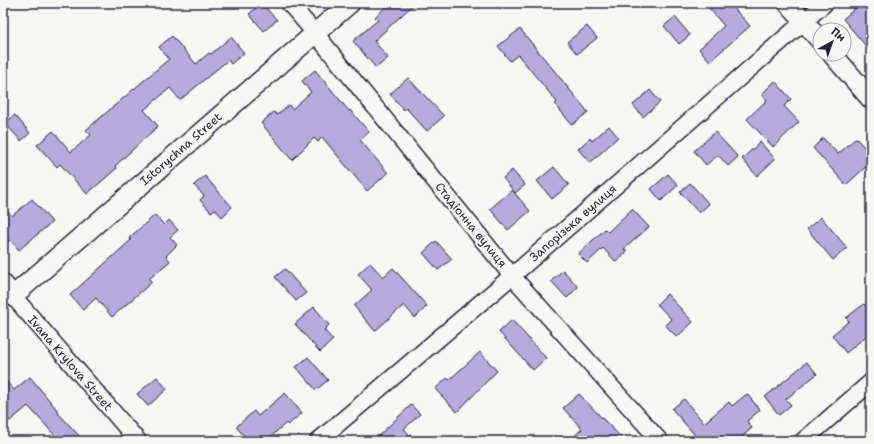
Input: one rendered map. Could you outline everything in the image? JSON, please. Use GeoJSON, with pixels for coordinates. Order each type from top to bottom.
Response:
{"type":"FeatureCollection","features":[{"type":"Feature","properties":{"kind":"street","name":"Стадіонна вулиця"},"geometry":{"type":"LineString","coordinates":[[289,3],[512,276],[660,441]]}},
{"type":"Feature","properties":{"kind":"street","name":"Istorychna Street"},"geometry":{"type":"LineString","coordinates":[[8,290],[350,3]]}},
{"type":"Feature","properties":{"kind":"street"},"geometry":{"type":"LineString","coordinates":[[788,3],[812,30]]}},
{"type":"Feature","properties":{"kind":"street","name":"Запорізька вулиця"},"geometry":{"type":"LineString","coordinates":[[318,441],[512,276],[825,3]]}},
{"type":"Feature","properties":{"kind":"street"},"geometry":{"type":"LineString","coordinates":[[839,62],[871,99]]}},
{"type":"Feature","properties":{"kind":"street","name":"Ivana Krylova Street"},"geometry":{"type":"LineString","coordinates":[[8,290],[138,441]]}},
{"type":"Feature","properties":{"kind":"street"},"geometry":{"type":"LineString","coordinates":[[803,441],[871,382]]}},
{"type":"Feature","properties":{"kind":"building"},"geometry":{"type":"Polygon","coordinates":[[[261,3],[277,20],[264,31],[249,14],[261,3]]]}},
{"type":"Feature","properties":{"kind":"building"},"geometry":{"type":"Polygon","coordinates":[[[390,3],[415,3],[374,41],[388,58],[376,68],[353,41],[378,20],[375,17],[390,3]]]}},
{"type":"Feature","properties":{"kind":"building"},"geometry":{"type":"Polygon","coordinates":[[[705,3],[729,3],[750,26],[710,61],[699,49],[724,26],[705,3]]]}},
{"type":"Feature","properties":{"kind":"building"},"geometry":{"type":"Polygon","coordinates":[[[861,3],[863,3],[871,12],[871,52],[852,30],[852,22],[846,22],[843,19],[861,3]]]}},
{"type":"Feature","properties":{"kind":"building"},"geometry":{"type":"Polygon","coordinates":[[[675,17],[690,35],[679,44],[664,26],[675,17]]]}},
{"type":"Feature","properties":{"kind":"building"},"geometry":{"type":"Polygon","coordinates":[[[587,26],[597,38],[577,54],[567,42],[587,26]]]}},
{"type":"Feature","properties":{"kind":"building"},"geometry":{"type":"Polygon","coordinates":[[[520,29],[588,112],[572,125],[555,104],[557,102],[518,55],[510,61],[498,46],[520,29]]]}},
{"type":"Feature","properties":{"kind":"building"},"geometry":{"type":"Polygon","coordinates":[[[172,36],[196,64],[209,53],[211,54],[231,37],[244,53],[231,64],[228,60],[180,100],[170,88],[144,110],[158,126],[115,166],[117,168],[87,194],[60,164],[57,167],[37,145],[53,131],[71,152],[91,135],[86,130],[169,59],[159,47],[172,36]]]}},
{"type":"Feature","properties":{"kind":"building"},"geometry":{"type":"Polygon","coordinates":[[[315,70],[349,111],[350,110],[369,132],[360,140],[388,173],[367,191],[322,137],[318,142],[314,138],[292,160],[261,123],[274,112],[277,115],[289,105],[292,109],[311,92],[302,81],[315,70]]]}},
{"type":"Feature","properties":{"kind":"building"},"geometry":{"type":"Polygon","coordinates":[[[408,78],[444,116],[427,131],[406,108],[404,110],[390,94],[408,78]]]}},
{"type":"Feature","properties":{"kind":"building"},"geometry":{"type":"Polygon","coordinates":[[[775,81],[791,99],[784,106],[799,122],[773,147],[747,119],[767,100],[762,94],[775,81]]]}},
{"type":"Feature","properties":{"kind":"building"},"geometry":{"type":"Polygon","coordinates":[[[650,90],[660,102],[643,117],[633,105],[650,90]]]}},
{"type":"Feature","properties":{"kind":"building"},"geometry":{"type":"Polygon","coordinates":[[[15,115],[30,133],[21,141],[5,123],[15,115]]]}},
{"type":"Feature","properties":{"kind":"building"},"geometry":{"type":"Polygon","coordinates":[[[609,126],[618,137],[590,163],[578,149],[590,138],[592,141],[609,126]]]}},
{"type":"Feature","properties":{"kind":"building"},"geometry":{"type":"Polygon","coordinates":[[[715,132],[738,157],[728,166],[718,155],[706,165],[694,151],[715,132]]]}},
{"type":"Feature","properties":{"kind":"building"},"geometry":{"type":"Polygon","coordinates":[[[823,138],[838,154],[856,138],[871,155],[871,162],[846,185],[813,148],[823,138]]]}},
{"type":"Feature","properties":{"kind":"building"},"geometry":{"type":"Polygon","coordinates":[[[760,142],[775,159],[757,176],[742,159],[760,142]]]}},
{"type":"Feature","properties":{"kind":"building"},"geometry":{"type":"Polygon","coordinates":[[[554,167],[569,185],[552,199],[537,181],[554,167]]]}},
{"type":"Feature","properties":{"kind":"building"},"geometry":{"type":"Polygon","coordinates":[[[512,170],[525,185],[515,193],[503,178],[512,170]]]}},
{"type":"Feature","properties":{"kind":"building"},"geometry":{"type":"Polygon","coordinates":[[[668,174],[678,185],[661,201],[651,189],[668,174]]]}},
{"type":"Feature","properties":{"kind":"building"},"geometry":{"type":"Polygon","coordinates":[[[205,176],[232,207],[222,217],[215,209],[211,212],[200,200],[204,196],[194,185],[205,176]]]}},
{"type":"Feature","properties":{"kind":"building"},"geometry":{"type":"Polygon","coordinates":[[[690,183],[709,204],[699,213],[680,192],[690,183]]]}},
{"type":"Feature","properties":{"kind":"building"},"geometry":{"type":"Polygon","coordinates":[[[512,190],[530,211],[508,230],[490,209],[512,190]]]}},
{"type":"Feature","properties":{"kind":"building"},"geometry":{"type":"Polygon","coordinates":[[[32,199],[52,222],[19,250],[10,240],[3,246],[3,206],[12,216],[32,199]]]}},
{"type":"Feature","properties":{"kind":"building"},"geometry":{"type":"Polygon","coordinates":[[[632,209],[649,227],[624,249],[627,252],[616,262],[603,248],[587,263],[578,254],[605,229],[608,232],[632,209]]]}},
{"type":"Feature","properties":{"kind":"building"},"geometry":{"type":"Polygon","coordinates":[[[155,215],[164,225],[169,220],[178,230],[170,237],[177,245],[166,256],[170,261],[149,279],[152,282],[112,317],[96,298],[83,310],[70,295],[131,240],[129,238],[155,215]]]}},
{"type":"Feature","properties":{"kind":"building"},"geometry":{"type":"Polygon","coordinates":[[[821,217],[847,248],[833,260],[807,229],[821,217]]]}},
{"type":"Feature","properties":{"kind":"building"},"geometry":{"type":"Polygon","coordinates":[[[436,241],[452,259],[438,270],[423,253],[436,241]]]}},
{"type":"Feature","properties":{"kind":"building"},"geometry":{"type":"Polygon","coordinates":[[[370,263],[383,277],[393,268],[427,306],[415,318],[404,305],[375,331],[354,306],[372,290],[358,274],[370,263]]]}},
{"type":"Feature","properties":{"kind":"building"},"geometry":{"type":"Polygon","coordinates":[[[285,269],[306,293],[296,301],[275,277],[285,269]]]}},
{"type":"Feature","properties":{"kind":"building"},"geometry":{"type":"Polygon","coordinates":[[[563,270],[578,287],[567,298],[551,281],[563,270]]]}},
{"type":"Feature","properties":{"kind":"building"},"geometry":{"type":"Polygon","coordinates":[[[667,294],[693,322],[677,337],[665,325],[671,319],[657,304],[667,294]]]}},
{"type":"Feature","properties":{"kind":"building"},"geometry":{"type":"Polygon","coordinates":[[[864,304],[871,312],[871,332],[846,353],[832,335],[849,321],[846,318],[864,304]]]}},
{"type":"Feature","properties":{"kind":"building"},"geometry":{"type":"Polygon","coordinates":[[[314,307],[329,325],[324,330],[333,340],[320,352],[295,324],[314,307]]]}},
{"type":"Feature","properties":{"kind":"building"},"geometry":{"type":"Polygon","coordinates":[[[512,320],[546,358],[533,370],[499,332],[512,320]]]}},
{"type":"Feature","properties":{"kind":"building"},"geometry":{"type":"Polygon","coordinates":[[[480,352],[497,371],[457,412],[435,389],[447,378],[449,380],[480,352]]]}},
{"type":"Feature","properties":{"kind":"building"},"geometry":{"type":"Polygon","coordinates":[[[308,357],[328,380],[316,390],[296,367],[308,357]]]}},
{"type":"Feature","properties":{"kind":"building"},"geometry":{"type":"Polygon","coordinates":[[[807,362],[817,374],[786,399],[791,405],[779,415],[765,397],[807,362]]]}},
{"type":"Feature","properties":{"kind":"building"},"geometry":{"type":"Polygon","coordinates":[[[30,377],[59,412],[58,413],[84,441],[60,441],[28,406],[10,421],[3,413],[3,378],[14,390],[30,377]]]}},
{"type":"Feature","properties":{"kind":"building"},"geometry":{"type":"Polygon","coordinates":[[[157,377],[167,389],[148,406],[137,394],[157,377]]]}},
{"type":"Feature","properties":{"kind":"building"},"geometry":{"type":"Polygon","coordinates":[[[285,393],[302,413],[288,425],[286,423],[266,441],[249,441],[236,427],[254,411],[258,416],[285,393]]]}},
{"type":"Feature","properties":{"kind":"building"},"geometry":{"type":"Polygon","coordinates":[[[579,394],[625,441],[569,441],[582,429],[563,408],[579,394]]]}},
{"type":"Feature","properties":{"kind":"building"},"geometry":{"type":"Polygon","coordinates":[[[747,394],[760,410],[747,421],[752,428],[737,441],[700,441],[672,409],[684,399],[704,423],[729,402],[732,406],[747,394]]]}},
{"type":"Feature","properties":{"kind":"building"},"geometry":{"type":"Polygon","coordinates":[[[411,405],[420,414],[404,429],[416,441],[373,441],[411,405]]]}}]}
